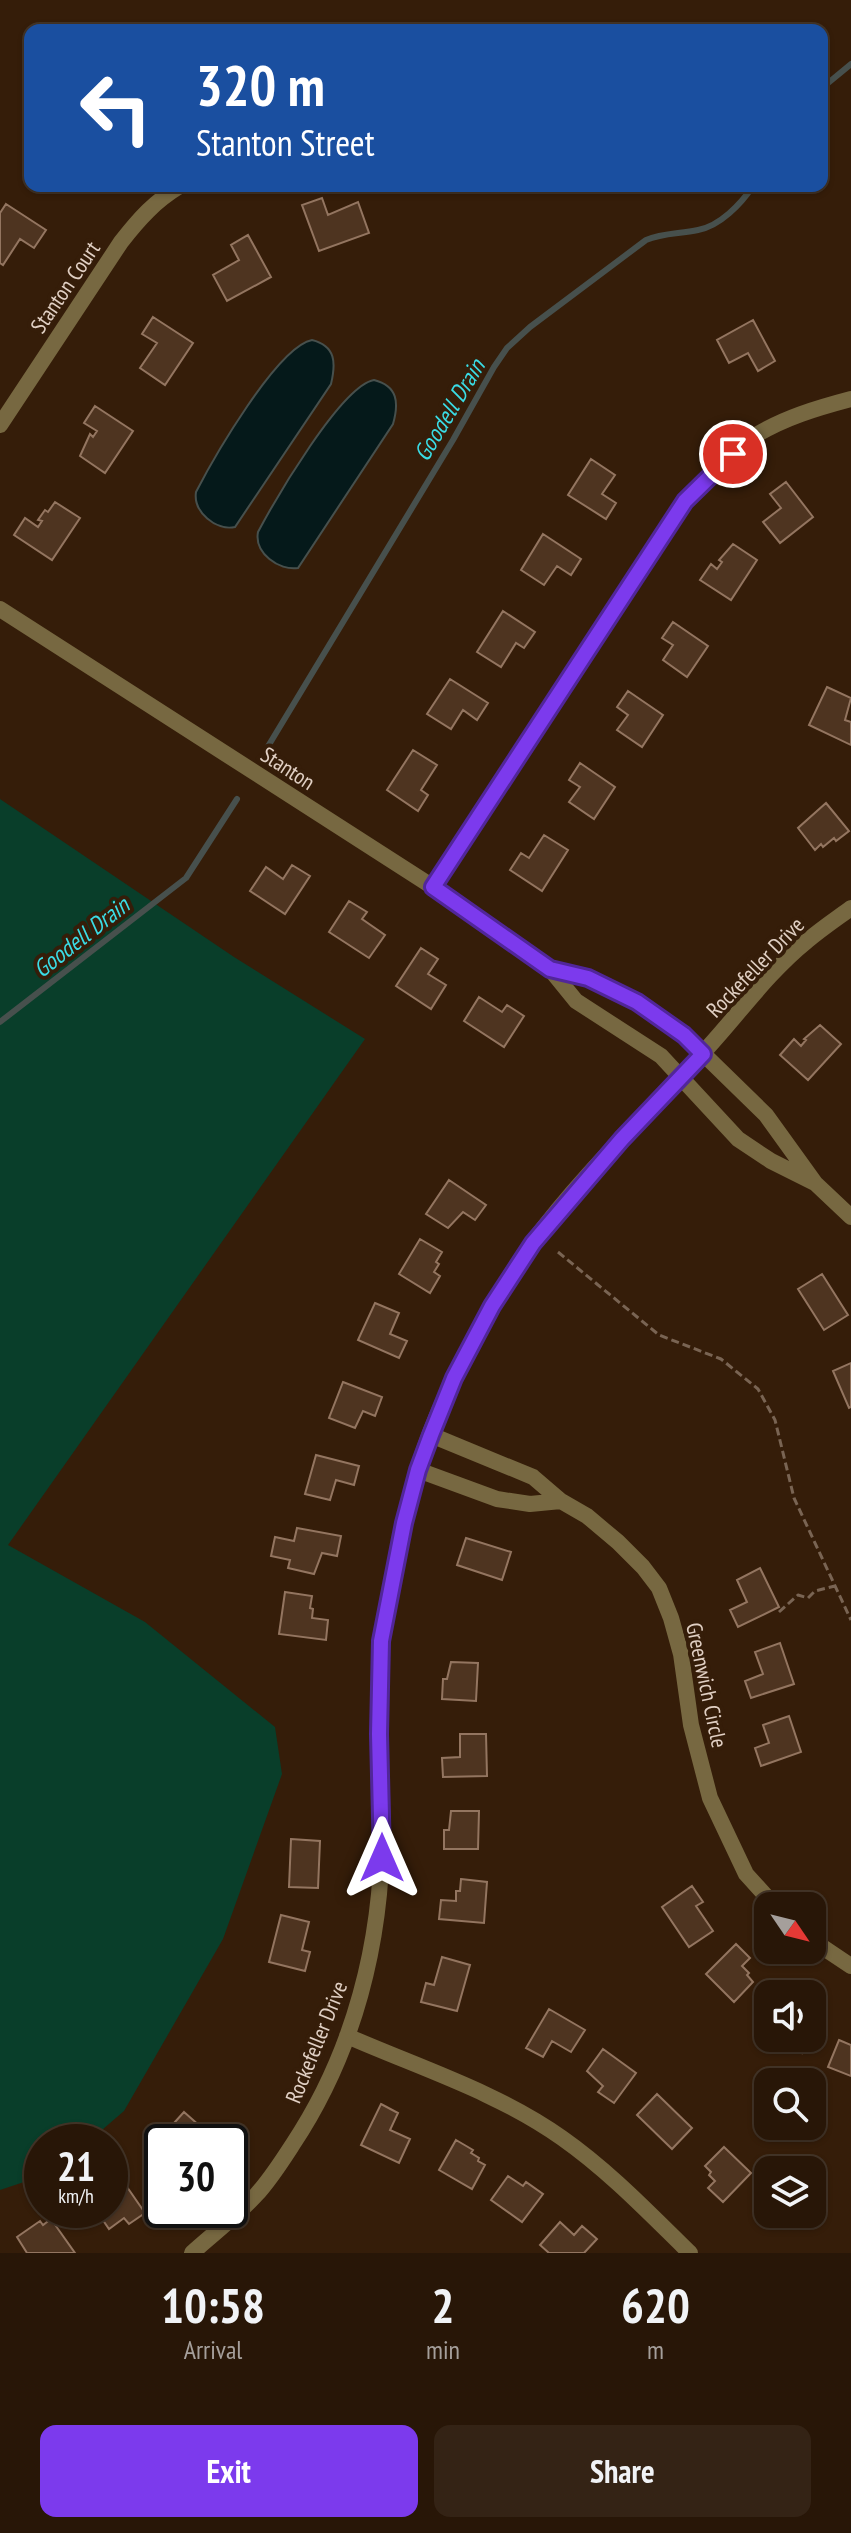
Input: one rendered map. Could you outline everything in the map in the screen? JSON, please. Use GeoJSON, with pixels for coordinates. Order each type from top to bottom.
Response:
{"type":"FeatureCollection","features":[{"type":"Feature","properties":{"kind":"street","name":"Stanton Court"},"geometry":{"type":"LineString","coordinates":[[0,425],[105,264],[131,229],[170,192]]}},
{"type":"Feature","properties":{"kind":"street"},"geometry":{"type":"LineString","coordinates":[[433,887],[685,501],[714,470],[751,438],[790,417],[851,399]]}},
{"type":"Feature","properties":{"kind":"street","name":"Stanton"},"geometry":{"type":"LineString","coordinates":[[0,609],[433,887],[550,969]]}},
{"type":"Feature","properties":{"kind":"street","name":"Rockefeller Drive"},"geometry":{"type":"LineString","coordinates":[[192,2253],[257,2195],[282,2161],[314,2113],[347,2036],[371,1954],[379,1904],[382,1847],[379,1734],[381,1641],[404,1523],[418,1470],[454,1378],[492,1306],[533,1243],[574,1193],[703,1054],[748,1000],[805,942],[851,908]]}},
{"type":"Feature","properties":{"kind":"street"},"geometry":{"type":"LineString","coordinates":[[550,969],[588,978],[637,1002],[684,1035],[766,1115],[815,1183],[851,1217]]}},
{"type":"Feature","properties":{"kind":"street"},"geometry":{"type":"LineString","coordinates":[[550,969],[576,1001],[661,1056],[738,1139],[771,1161],[815,1183]]}},
{"type":"Feature","properties":{"kind":"street","name":"Greenwich Circle"},"geometry":{"type":"LineString","coordinates":[[431,1435],[533,1477],[618,1542],[659,1588],[681,1654],[691,1725],[710,1798],[746,1874],[762,1892]]}},
{"type":"Feature","properties":{"kind":"street"},"geometry":{"type":"LineString","coordinates":[[418,1470],[497,1499],[530,1504],[561,1501]]}},
{"type":"Feature","properties":{"kind":"street"},"geometry":{"type":"LineString","coordinates":[[826,1949],[851,1966]]}},
{"type":"Feature","properties":{"kind":"street"},"geometry":{"type":"LineString","coordinates":[[347,2036],[486,2094],[562,2138],[602,2169],[690,2253]]}},
{"type":"Feature","properties":{"kind":"path"},"geometry":{"type":"LineString","coordinates":[[558,1252],[659,1335],[721,1359],[758,1389],[775,1420],[794,1498],[851,1620]]}},
{"type":"Feature","properties":{"kind":"path"},"geometry":{"type":"LineString","coordinates":[[779,1612],[798,1595],[808,1598],[815,1591],[835,1586]]}},
{"type":"Feature","properties":{"kind":"green space"},"geometry":{"type":"Polygon","coordinates":[[[0,799],[234,957],[365,1039],[8,1545],[145,1622],[275,1727],[282,1774],[223,1939],[124,2111],[109,2124],[24,2124],[24,2182],[0,2190],[0,799]]]}},
{"type":"Feature","properties":{"kind":"shaded area"},"geometry":{"type":"Polygon","coordinates":[[[312,340],[330,351],[334,369],[331,384],[235,527],[214,523],[202,513],[196,499],[204,476],[264,382],[298,347],[312,340]]]}},
{"type":"Feature","properties":{"kind":"shaded area"},"geometry":{"type":"Polygon","coordinates":[[[374,380],[388,386],[395,396],[393,424],[298,568],[283,567],[264,553],[258,532],[293,471],[327,422],[360,387],[374,380]]]}},
{"type":"Feature","properties":{"kind":"building"},"geometry":{"type":"Polygon","coordinates":[[[322,198],[328,215],[358,202],[369,233],[319,251],[302,205],[322,198]]]}},
{"type":"Feature","properties":{"kind":"building"},"geometry":{"type":"Polygon","coordinates":[[[6,204],[46,230],[34,248],[20,239],[3,265],[0,263],[0,213],[6,204]]]}},
{"type":"Feature","properties":{"kind":"building"},"geometry":{"type":"Polygon","coordinates":[[[248,235],[271,277],[227,301],[213,275],[239,260],[231,245],[248,235]]]}},
{"type":"Feature","properties":{"kind":"building"},"geometry":{"type":"Polygon","coordinates":[[[153,317],[193,343],[165,385],[140,368],[157,343],[142,334],[153,317]]]}},
{"type":"Feature","properties":{"kind":"building"},"geometry":{"type":"Polygon","coordinates":[[[753,320],[775,361],[758,371],[748,353],[729,363],[717,340],[753,320]]]}},
{"type":"Feature","properties":{"kind":"building"},"geometry":{"type":"Polygon","coordinates":[[[95,406],[133,431],[105,473],[80,456],[90,434],[93,437],[97,431],[84,423],[95,406]]]}},
{"type":"Feature","properties":{"kind":"building"},"geometry":{"type":"Polygon","coordinates":[[[591,459],[615,475],[602,494],[616,503],[606,519],[568,495],[591,459]]]}},
{"type":"Feature","properties":{"kind":"building"},"geometry":{"type":"Polygon","coordinates":[[[786,482],[813,517],[780,543],[763,522],[781,508],[770,494],[786,482]]]}},
{"type":"Feature","properties":{"kind":"building"},"geometry":{"type":"Polygon","coordinates":[[[55,502],[80,518],[52,560],[14,535],[25,518],[38,527],[42,521],[38,520],[55,502]]]}},
{"type":"Feature","properties":{"kind":"building"},"geometry":{"type":"Polygon","coordinates":[[[543,534],[581,559],[571,575],[557,566],[544,585],[521,570],[543,534]]]}},
{"type":"Feature","properties":{"kind":"building"},"geometry":{"type":"Polygon","coordinates":[[[733,544],[757,560],[731,600],[700,580],[711,564],[717,569],[722,562],[719,560],[733,544]]]}},
{"type":"Feature","properties":{"kind":"building"},"geometry":{"type":"Polygon","coordinates":[[[503,611],[535,632],[524,648],[516,643],[501,667],[477,652],[503,611]]]}},
{"type":"Feature","properties":{"kind":"building"},"geometry":{"type":"Polygon","coordinates":[[[673,622],[708,646],[687,677],[663,660],[673,645],[662,638],[673,622]]]}},
{"type":"Feature","properties":{"kind":"building"},"geometry":{"type":"Polygon","coordinates":[[[450,679],[488,703],[477,720],[463,710],[451,729],[427,714],[450,679]]]}},
{"type":"Feature","properties":{"kind":"building"},"geometry":{"type":"Polygon","coordinates":[[[827,687],[851,698],[845,720],[851,722],[851,745],[809,725],[827,687]]]}},
{"type":"Feature","properties":{"kind":"building"},"geometry":{"type":"Polygon","coordinates":[[[628,691],[663,715],[642,747],[617,730],[628,715],[617,707],[628,691]]]}},
{"type":"Feature","properties":{"kind":"building"},"geometry":{"type":"Polygon","coordinates":[[[413,750],[437,765],[421,790],[428,795],[418,811],[387,790],[413,750]]]}},
{"type":"Feature","properties":{"kind":"building"},"geometry":{"type":"Polygon","coordinates":[[[580,763],[615,787],[594,819],[569,802],[580,787],[569,780],[580,763]]]}},
{"type":"Feature","properties":{"kind":"building"},"geometry":{"type":"Polygon","coordinates":[[[826,803],[849,831],[815,850],[798,828],[826,803]]]}},
{"type":"Feature","properties":{"kind":"building"},"geometry":{"type":"Polygon","coordinates":[[[544,835],[568,850],[542,891],[510,870],[521,853],[529,858],[544,835]]]}},
{"type":"Feature","properties":{"kind":"building"},"geometry":{"type":"Polygon","coordinates":[[[292,865],[310,876],[285,914],[250,891],[266,867],[283,879],[292,865]]]}},
{"type":"Feature","properties":{"kind":"building"},"geometry":{"type":"Polygon","coordinates":[[[349,901],[367,912],[362,919],[385,935],[369,958],[329,932],[349,901]]]}},
{"type":"Feature","properties":{"kind":"building"},"geometry":{"type":"Polygon","coordinates":[[[421,948],[438,959],[428,974],[446,985],[431,1009],[396,986],[421,948]]]}},
{"type":"Feature","properties":{"kind":"building"},"geometry":{"type":"Polygon","coordinates":[[[479,997],[502,1012],[507,1005],[524,1016],[504,1047],[464,1021],[479,997]]]}},
{"type":"Feature","properties":{"kind":"building"},"geometry":{"type":"Polygon","coordinates":[[[820,1025],[841,1044],[808,1080],[780,1055],[794,1039],[801,1046],[804,1039],[820,1025]]]}},
{"type":"Feature","properties":{"kind":"building"},"geometry":{"type":"Polygon","coordinates":[[[449,1180],[486,1205],[475,1220],[463,1212],[448,1228],[426,1214],[449,1180]]]}},
{"type":"Feature","properties":{"kind":"building"},"geometry":{"type":"Polygon","coordinates":[[[420,1239],[442,1252],[434,1272],[440,1276],[430,1293],[399,1274],[420,1239]]]}},
{"type":"Feature","properties":{"kind":"building"},"geometry":{"type":"Polygon","coordinates":[[[822,1274],[848,1315],[824,1330],[798,1289],[822,1274]]]}},
{"type":"Feature","properties":{"kind":"building"},"geometry":{"type":"Polygon","coordinates":[[[375,1303],[399,1313],[390,1334],[407,1341],[399,1358],[358,1340],[375,1303]]]}},
{"type":"Feature","properties":{"kind":"building"},"geometry":{"type":"Polygon","coordinates":[[[851,1363],[851,1407],[849,1408],[833,1371],[851,1363]]]}},
{"type":"Feature","properties":{"kind":"building"},"geometry":{"type":"Polygon","coordinates":[[[343,1382],[382,1397],[375,1416],[363,1411],[355,1428],[329,1418],[343,1382]]]}},
{"type":"Feature","properties":{"kind":"building"},"geometry":{"type":"Polygon","coordinates":[[[316,1455],[359,1466],[354,1485],[336,1480],[330,1500],[305,1494],[316,1455]]]}},
{"type":"Feature","properties":{"kind":"building"},"geometry":{"type":"Polygon","coordinates":[[[297,1528],[341,1536],[337,1556],[322,1553],[314,1574],[288,1568],[290,1560],[271,1556],[275,1537],[294,1541],[297,1528]]]}},
{"type":"Feature","properties":{"kind":"building"},"geometry":{"type":"Polygon","coordinates":[[[466,1538],[511,1552],[502,1580],[457,1565],[466,1538]]]}},
{"type":"Feature","properties":{"kind":"building"},"geometry":{"type":"Polygon","coordinates":[[[760,1568],[779,1607],[738,1627],[730,1610],[747,1602],[737,1580],[760,1568]]]}},
{"type":"Feature","properties":{"kind":"building"},"geometry":{"type":"Polygon","coordinates":[[[285,1592],[312,1596],[312,1618],[328,1620],[326,1640],[279,1634],[285,1592]]]}},
{"type":"Feature","properties":{"kind":"building"},"geometry":{"type":"Polygon","coordinates":[[[780,1643],[794,1684],[751,1698],[745,1681],[763,1674],[755,1652],[780,1643]]]}},
{"type":"Feature","properties":{"kind":"building"},"geometry":{"type":"Polygon","coordinates":[[[451,1662],[478,1663],[476,1701],[442,1699],[443,1679],[447,1679],[451,1662]]]}},
{"type":"Feature","properties":{"kind":"building"},"geometry":{"type":"Polygon","coordinates":[[[789,1716],[801,1752],[761,1766],[755,1748],[769,1743],[763,1725],[789,1716]]]}},
{"type":"Feature","properties":{"kind":"building"},"geometry":{"type":"Polygon","coordinates":[[[460,1734],[486,1734],[487,1776],[443,1777],[442,1758],[460,1757],[460,1734]]]}},
{"type":"Feature","properties":{"kind":"building"},"geometry":{"type":"Polygon","coordinates":[[[451,1811],[479,1811],[478,1849],[444,1849],[444,1830],[449,1830],[451,1811]]]}},
{"type":"Feature","properties":{"kind":"building"},"geometry":{"type":"Polygon","coordinates":[[[291,1839],[320,1841],[318,1888],[289,1887],[291,1839]]]}},
{"type":"Feature","properties":{"kind":"building"},"geometry":{"type":"Polygon","coordinates":[[[461,1879],[487,1882],[484,1923],[439,1919],[441,1900],[456,1901],[461,1879]]]}},
{"type":"Feature","properties":{"kind":"building"},"geometry":{"type":"Polygon","coordinates":[[[692,1886],[703,1902],[696,1906],[713,1931],[689,1947],[662,1907],[692,1886]]]}},
{"type":"Feature","properties":{"kind":"building"},"geometry":{"type":"Polygon","coordinates":[[[281,1915],[309,1922],[302,1950],[310,1952],[305,1971],[269,1962],[281,1915]]]}},
{"type":"Feature","properties":{"kind":"building"},"geometry":{"type":"Polygon","coordinates":[[[736,1944],[750,1958],[742,1966],[753,1982],[734,2002],[706,1974],[736,1944]]]}},
{"type":"Feature","properties":{"kind":"building"},"geometry":{"type":"Polygon","coordinates":[[[442,1957],[470,1965],[457,2011],[421,2002],[426,1983],[434,1985],[442,1957]]]}},
{"type":"Feature","properties":{"kind":"building"},"geometry":{"type":"Polygon","coordinates":[[[549,2009],[585,2030],[571,2052],[552,2041],[543,2057],[526,2048],[549,2009]]]}},
{"type":"Feature","properties":{"kind":"building"},"geometry":{"type":"Polygon","coordinates":[[[839,2040],[851,2045],[851,2076],[828,2067],[839,2040]]]}},
{"type":"Feature","properties":{"kind":"building"},"geometry":{"type":"Polygon","coordinates":[[[603,2049],[636,2073],[614,2103],[598,2092],[603,2086],[587,2071],[603,2049]]]}},
{"type":"Feature","properties":{"kind":"building"},"geometry":{"type":"Polygon","coordinates":[[[657,2094],[692,2128],[672,2149],[637,2115],[657,2094]]]}},
{"type":"Feature","properties":{"kind":"building"},"geometry":{"type":"Polygon","coordinates":[[[381,2104],[398,2113],[390,2130],[410,2139],[399,2163],[361,2145],[381,2104]]]}},
{"type":"Feature","properties":{"kind":"building"},"geometry":{"type":"Polygon","coordinates":[[[184,2112],[198,2124],[173,2124],[184,2112]]]}},
{"type":"Feature","properties":{"kind":"building"},"geometry":{"type":"Polygon","coordinates":[[[456,2140],[473,2150],[471,2153],[485,2165],[472,2189],[439,2170],[456,2140]]]}},
{"type":"Feature","properties":{"kind":"building"},"geometry":{"type":"Polygon","coordinates":[[[724,2147],[751,2173],[723,2202],[708,2188],[715,2181],[705,2166],[724,2147]]]}},
{"type":"Feature","properties":{"kind":"building"},"geometry":{"type":"Polygon","coordinates":[[[508,2176],[523,2186],[526,2182],[543,2194],[522,2222],[491,2200],[508,2176]]]}},
{"type":"Feature","properties":{"kind":"building"},"geometry":{"type":"Polygon","coordinates":[[[128,2188],[144,2212],[128,2223],[128,2188]]]}},
{"type":"Feature","properties":{"kind":"building"},"geometry":{"type":"Polygon","coordinates":[[[560,2222],[574,2235],[582,2226],[597,2239],[584,2253],[549,2253],[540,2245],[560,2222]]]}},
{"type":"Feature","properties":{"kind":"building"},"geometry":{"type":"Polygon","coordinates":[[[30,2228],[57,2228],[75,2253],[27,2253],[17,2237],[30,2228]]]}},
{"type":"Feature","properties":{"kind":"waterway","name":"Goodell Drain"},"geometry":{"type":"LineString","coordinates":[[828,83],[851,64]]}},
{"type":"Feature","properties":{"kind":"waterway","name":"Goodell Drain"},"geometry":{"type":"LineString","coordinates":[[267,748],[507,348],[530,327],[646,240],[706,228],[722,219],[748,192]]}},
{"type":"Feature","properties":{"kind":"waterway","name":"Goodell Drain"},"geometry":{"type":"LineString","coordinates":[[0,1022],[186,878],[237,799]]}},
{"type":"Feature","properties":{"kind":"route"},"geometry":{"type":"LineString","coordinates":[[382,1858],[379,1734],[381,1641],[404,1523],[431,1435],[454,1378],[492,1306],[533,1243],[622,1139],[703,1054],[684,1035],[637,1002],[588,978],[550,969],[433,887],[685,501],[733,454]]}}]}
